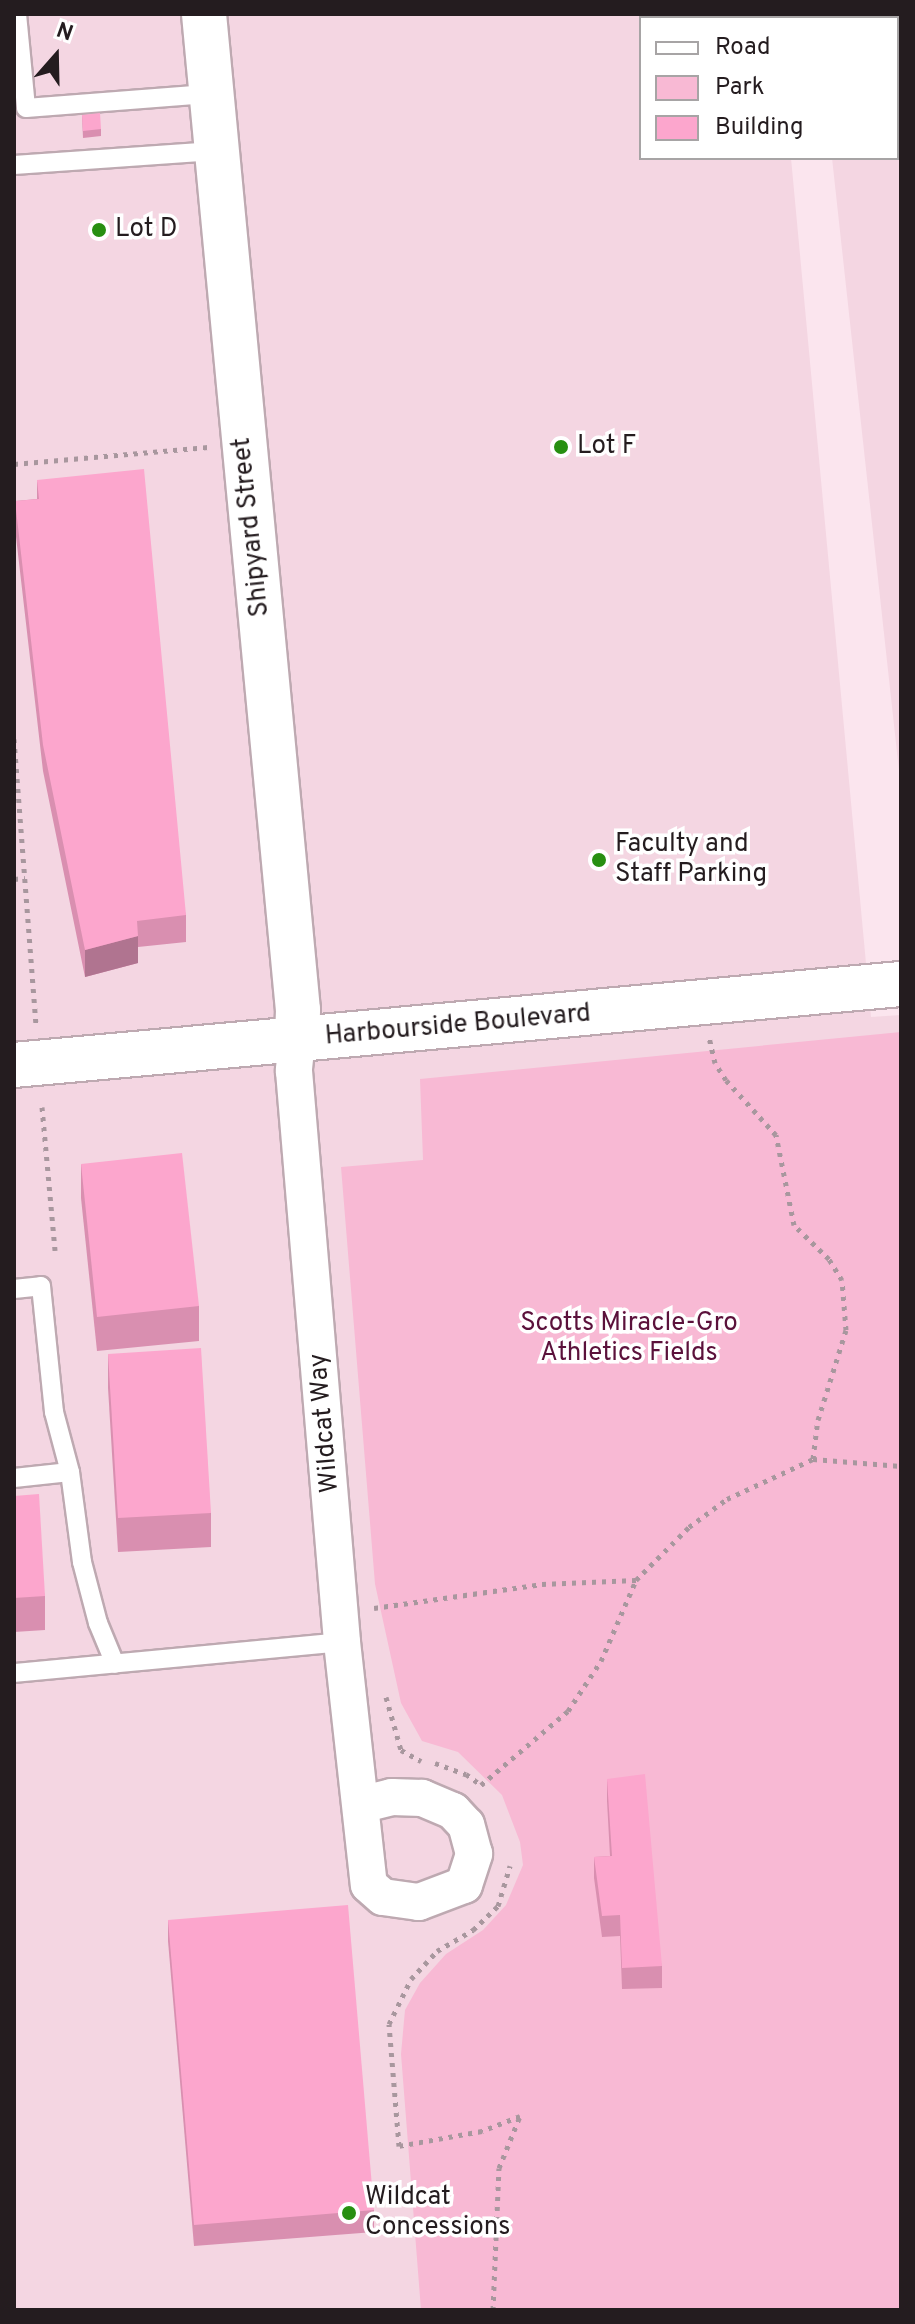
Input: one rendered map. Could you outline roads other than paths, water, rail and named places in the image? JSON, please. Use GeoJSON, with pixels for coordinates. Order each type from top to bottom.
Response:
{"type":"FeatureCollection","features":[{"type":"Feature","properties":{"kind":"street","name":"Shipyard Street"},"geometry":{"type":"LineString","coordinates":[[204,14],[297,994],[297,1040]]}},
{"type":"Feature","properties":{"kind":"street","name":"Harbourside Boulevard"},"geometry":{"type":"LineString","coordinates":[[25,1049],[297,1040],[901,984]]}},
{"type":"Feature","properties":{"kind":"street","name":"Wildcat Way"},"geometry":{"type":"LineString","coordinates":[[297,1040],[294,1071],[358,1621],[364,1804]]}},
{"type":"Feature","properties":{"kind":"lane"},"geometry":{"type":"LineString","coordinates":[[17,14],[20,108],[210,94]]}},
{"type":"Feature","properties":{"kind":"lane"},"geometry":{"type":"LineString","coordinates":[[14,165],[215,151]]}},
{"type":"Feature","properties":{"kind":"lane"},"geometry":{"type":"LineString","coordinates":[[14,1289],[41,1286],[54,1412],[70,1472],[82,1562],[98,1623],[115,1664]]}},
{"type":"Feature","properties":{"kind":"lane"},"geometry":{"type":"LineString","coordinates":[[14,1478],[70,1472]]}},
{"type":"Feature","properties":{"kind":"lane"},"geometry":{"type":"LineString","coordinates":[[14,1673],[115,1664],[358,1621]]}},
{"type":"Feature","properties":{"kind":"place","name":"Lot D"},"geometry":{"type":"Point","coordinates":[99,230]}},
{"type":"Feature","properties":{"kind":"place","name":"Lot F"},"geometry":{"type":"Point","coordinates":[561,447]}},
{"type":"Feature","properties":{"kind":"place","name":"Faculty and Staff Parking"},"geometry":{"type":"Point","coordinates":[599,860]}},
{"type":"Feature","properties":{"kind":"place","name":"Wildcat Concessions"},"geometry":{"type":"Point","coordinates":[349,2213]}},
{"type":"Feature","properties":{"kind":"park label","name":"Scotts Miracle-Gro Athletics Fields"},"geometry":{"type":"Point","coordinates":[629,1339]}}]}
